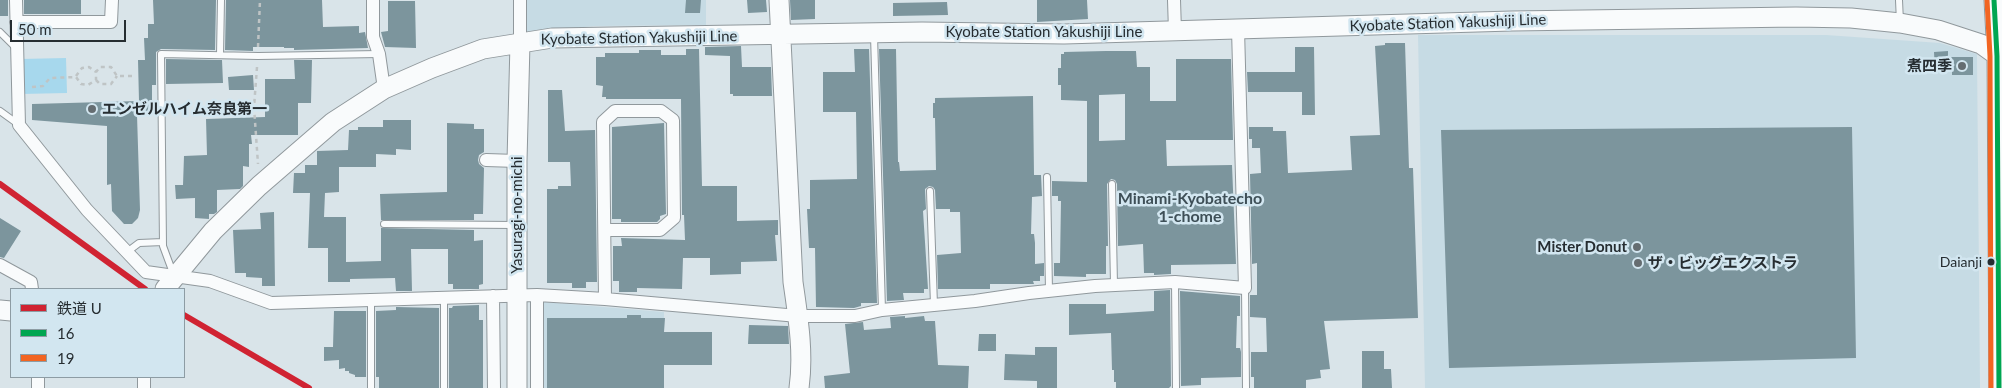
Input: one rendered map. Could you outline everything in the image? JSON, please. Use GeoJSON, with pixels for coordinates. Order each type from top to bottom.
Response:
{"type":"FeatureCollection","features":[{"type":"Feature","properties":{"kind":"main road"},"geometry":{"type":"LineString","coordinates":[[779,0],[793,282],[802,368],[799,388]]}},
{"type":"Feature","properties":{"kind":"main road"},"geometry":{"type":"LineString","coordinates":[[1994,0],[1999,58],[1999,388]]}},
{"type":"Feature","properties":{"kind":"main road","name":"Kyobate Station Yakushiji Line"},"geometry":{"type":"LineString","coordinates":[[170,283],[213,231],[259,186],[333,122],[384,89],[483,49],[552,38],[922,32],[1064,34],[1522,21],[1796,16],[1851,18],[1900,23],[1938,30],[1981,44],[1999,58]]}},
{"type":"Feature","properties":{"kind":"main road","name":"Yasuragi-no-michi"},"geometry":{"type":"LineString","coordinates":[[517,388],[517,161],[520,43]]}},
{"type":"Feature","properties":{"kind":"street"},"geometry":{"type":"LineString","coordinates":[[16,0],[19,125],[87,210],[126,252],[146,272],[170,283],[210,281],[271,303],[538,295],[798,316],[855,316],[882,310],[1114,285],[1175,282],[1244,288],[1238,29]]}},
{"type":"Feature","properties":{"kind":"street"},"geometry":{"type":"LineString","coordinates":[[16,22],[110,22],[112,0]]}},
{"type":"Feature","properties":{"kind":"street"},"geometry":{"type":"LineString","coordinates":[[373,0],[373,37],[379,54],[384,89]]}},
{"type":"Feature","properties":{"kind":"street"},"geometry":{"type":"LineString","coordinates":[[520,0],[520,43]]}},
{"type":"Feature","properties":{"kind":"street"},"geometry":{"type":"LineString","coordinates":[[1174,0],[1175,31]]}},
{"type":"Feature","properties":{"kind":"street"},"geometry":{"type":"LineString","coordinates":[[604,299],[603,122],[615,111],[661,111],[673,120],[674,218],[660,230],[605,230]]}},
{"type":"Feature","properties":{"kind":"street"},"geometry":{"type":"LineString","coordinates":[[486,160],[517,161]]}},
{"type":"Feature","properties":{"kind":"street"},"geometry":{"type":"LineString","coordinates":[[0,265],[31,282],[32,288]]}},
{"type":"Feature","properties":{"kind":"street"},"geometry":{"type":"LineString","coordinates":[[536,388],[538,295]]}},
{"type":"Feature","properties":{"kind":"street"},"geometry":{"type":"LineString","coordinates":[[493,296],[494,388]]}},
{"type":"Feature","properties":{"kind":"lane"},"geometry":{"type":"LineString","coordinates":[[220,55],[221,0]]}},
{"type":"Feature","properties":{"kind":"lane"},"geometry":{"type":"LineString","coordinates":[[1899,0],[1900,23]]}},
{"type":"Feature","properties":{"kind":"lane"},"geometry":{"type":"LineString","coordinates":[[0,32],[17,49]]}},
{"type":"Feature","properties":{"kind":"lane"},"geometry":{"type":"LineString","coordinates":[[874,34],[882,310]]}},
{"type":"Feature","properties":{"kind":"lane"},"geometry":{"type":"LineString","coordinates":[[170,283],[162,242],[161,54],[258,56],[379,54]]}},
{"type":"Feature","properties":{"kind":"lane"},"geometry":{"type":"LineString","coordinates":[[0,110],[19,125]]}},
{"type":"Feature","properties":{"kind":"lane"},"geometry":{"type":"LineString","coordinates":[[1047,177],[1049,291]]}},
{"type":"Feature","properties":{"kind":"lane"},"geometry":{"type":"LineString","coordinates":[[1112,184],[1114,285]]}},
{"type":"Feature","properties":{"kind":"lane"},"geometry":{"type":"LineString","coordinates":[[930,191],[934,305]]}},
{"type":"Feature","properties":{"kind":"lane"},"geometry":{"type":"LineString","coordinates":[[384,224],[517,225]]}},
{"type":"Feature","properties":{"kind":"lane"},"geometry":{"type":"LineString","coordinates":[[126,252],[139,242],[162,242]]}},
{"type":"Feature","properties":{"kind":"lane"},"geometry":{"type":"LineString","coordinates":[[1175,282],[1176,388]]}},
{"type":"Feature","properties":{"kind":"lane"},"geometry":{"type":"LineString","coordinates":[[1244,288],[1246,388]]}},
{"type":"Feature","properties":{"kind":"lane"},"geometry":{"type":"LineString","coordinates":[[444,297],[444,388]]}},
{"type":"Feature","properties":{"kind":"lane"},"geometry":{"type":"LineString","coordinates":[[371,300],[371,388]]}},
{"type":"Feature","properties":{"kind":"path"},"geometry":{"type":"LineString","coordinates":[[259,186],[254,107],[260,0]]}},
{"type":"Feature","properties":{"kind":"path"},"geometry":{"type":"LineString","coordinates":[[76,77],[82,68],[89,67],[96,72]]}},
{"type":"Feature","properties":{"kind":"path"},"geometry":{"type":"LineString","coordinates":[[117,76],[111,67],[100,67],[96,72],[96,80],[100,84],[110,84],[117,76],[135,76]]}},
{"type":"Feature","properties":{"kind":"path"},"geometry":{"type":"LineString","coordinates":[[17,87],[43,86],[50,78],[76,77]]}},
{"type":"Feature","properties":{"kind":"path"},"geometry":{"type":"LineString","coordinates":[[76,77],[81,84],[88,86],[96,80]]}},
{"type":"Feature","properties":{"kind":"shaded area"},"geometry":{"type":"Polygon","coordinates":[[[525,0],[706,0],[706,25],[594,26],[525,33],[525,0]]]}},
{"type":"Feature","properties":{"kind":"shaded area"},"geometry":{"type":"Polygon","coordinates":[[[1418,35],[1826,35],[1940,43],[1977,54],[1980,388],[1425,388],[1418,35]]]}},
{"type":"Feature","properties":{"kind":"shaded area"},"geometry":{"type":"Polygon","coordinates":[[[66,58],[67,93],[21,94],[20,59],[66,58]]]}},
{"type":"Feature","properties":{"kind":"shaded area"},"geometry":{"type":"Polygon","coordinates":[[[543,302],[664,312],[664,388],[542,388],[543,302]]]}},
{"type":"Feature","properties":{"kind":"building"},"geometry":{"type":"Polygon","coordinates":[[[0,0],[8,0],[8,16],[0,16],[0,0]]]}},
{"type":"Feature","properties":{"kind":"building"},"geometry":{"type":"Polygon","coordinates":[[[24,0],[81,0],[81,14],[24,14],[24,0]]]}},
{"type":"Feature","properties":{"kind":"building","name":"エンゼルハイム奈良第一"},"geometry":{"type":"Polygon","coordinates":[[[153,0],[216,0],[215,50],[161,49],[156,52],[156,85],[152,85],[152,114],[137,115],[140,210],[138,218],[132,224],[124,224],[112,211],[111,184],[107,185],[107,126],[32,120],[32,104],[139,101],[138,60],[145,60],[144,38],[148,38],[148,24],[154,24],[153,0]]]}},
{"type":"Feature","properties":{"kind":"building"},"geometry":{"type":"Polygon","coordinates":[[[226,0],[322,0],[323,27],[359,26],[359,33],[365,32],[368,48],[294,50],[294,48],[284,47],[253,47],[253,51],[225,50],[226,0]]]}},
{"type":"Feature","properties":{"kind":"building"},"geometry":{"type":"Polygon","coordinates":[[[686,0],[701,0],[700,13],[685,13],[686,0]]]}},
{"type":"Feature","properties":{"kind":"building"},"geometry":{"type":"Polygon","coordinates":[[[747,0],[766,0],[767,12],[748,13],[747,0]]]}},
{"type":"Feature","properties":{"kind":"building"},"geometry":{"type":"Polygon","coordinates":[[[790,0],[815,0],[815,19],[791,20],[790,0]]]}},
{"type":"Feature","properties":{"kind":"building"},"geometry":{"type":"Polygon","coordinates":[[[1037,0],[1087,0],[1088,19],[1037,22],[1037,0]]]}},
{"type":"Feature","properties":{"kind":"building"},"geometry":{"type":"Polygon","coordinates":[[[388,1],[415,1],[416,48],[385,47],[381,32],[388,31],[388,1]]]}},
{"type":"Feature","properties":{"kind":"building"},"geometry":{"type":"Polygon","coordinates":[[[947,2],[948,15],[893,16],[893,3],[947,2]]]}},
{"type":"Feature","properties":{"kind":"building"},"geometry":{"type":"Polygon","coordinates":[[[1385,43],[1405,43],[1409,168],[1413,168],[1418,318],[1324,321],[1330,369],[1320,370],[1321,378],[1306,380],[1306,388],[1254,388],[1254,377],[1251,377],[1251,352],[1267,352],[1266,318],[1250,317],[1250,295],[1257,295],[1257,263],[1252,264],[1250,174],[1261,173],[1260,148],[1252,148],[1252,139],[1249,139],[1249,127],[1273,127],[1273,131],[1286,131],[1288,173],[1352,170],[1350,136],[1380,135],[1375,46],[1385,45],[1385,43]]]}},
{"type":"Feature","properties":{"kind":"building"},"geometry":{"type":"Polygon","coordinates":[[[741,46],[742,67],[771,67],[772,96],[733,96],[733,94],[730,94],[730,56],[705,55],[705,47],[741,46]]]}},
{"type":"Feature","properties":{"kind":"building"},"geometry":{"type":"Polygon","coordinates":[[[1295,47],[1314,47],[1315,115],[1302,115],[1302,92],[1248,92],[1247,72],[1295,72],[1295,47]]]}},
{"type":"Feature","properties":{"kind":"building"},"geometry":{"type":"Polygon","coordinates":[[[686,49],[699,49],[702,186],[737,186],[737,221],[778,220],[778,235],[775,235],[777,261],[741,262],[741,274],[710,275],[710,258],[683,258],[682,289],[637,288],[637,292],[619,292],[619,281],[613,281],[613,246],[622,246],[621,238],[685,240],[684,215],[682,215],[681,99],[606,99],[606,97],[602,97],[603,86],[596,85],[596,57],[605,57],[605,53],[639,53],[639,50],[661,50],[661,55],[686,55],[686,49]]]}},
{"type":"Feature","properties":{"kind":"building"},"geometry":{"type":"Polygon","coordinates":[[[854,49],[869,49],[877,303],[861,303],[861,306],[854,308],[816,307],[815,248],[809,248],[807,209],[810,209],[810,180],[857,179],[856,112],[823,112],[823,72],[855,72],[854,49]]]}},
{"type":"Feature","properties":{"kind":"building"},"geometry":{"type":"Polygon","coordinates":[[[879,49],[896,49],[898,162],[900,171],[936,170],[935,118],[933,118],[935,98],[1033,96],[1034,175],[1041,175],[1042,196],[1032,197],[1031,234],[1034,234],[1035,264],[1044,263],[1044,276],[1040,276],[1040,281],[1033,281],[1034,284],[990,284],[990,289],[938,289],[937,255],[961,253],[960,212],[950,212],[950,209],[936,209],[935,190],[929,186],[925,189],[926,209],[923,211],[928,289],[924,289],[924,293],[903,293],[904,300],[887,301],[879,49]]]}},
{"type":"Feature","properties":{"kind":"building"},"geometry":{"type":"Polygon","coordinates":[[[1136,51],[1137,67],[1150,67],[1150,101],[1176,101],[1176,59],[1231,59],[1233,140],[1166,140],[1167,166],[1232,165],[1236,264],[1171,265],[1171,274],[1154,275],[1154,273],[1144,273],[1143,244],[1118,246],[1117,184],[1115,180],[1111,179],[1107,184],[1108,246],[1106,246],[1106,274],[1086,274],[1086,277],[1054,276],[1054,263],[1060,263],[1061,201],[1058,201],[1058,196],[1052,196],[1052,181],[1087,182],[1087,101],[1061,100],[1061,85],[1058,85],[1058,68],[1061,68],[1061,54],[1064,54],[1064,52],[1136,51]],[[1125,94],[1099,95],[1099,141],[1125,140],[1125,94]]]}},
{"type":"Feature","properties":{"kind":"building"},"geometry":{"type":"Polygon","coordinates":[[[1948,51],[1948,57],[1973,57],[1973,75],[1952,75],[1952,70],[1935,71],[1934,52],[1948,51]]]}},
{"type":"Feature","properties":{"kind":"building"},"geometry":{"type":"Polygon","coordinates":[[[166,59],[222,60],[223,83],[166,84],[166,59]]]}},
{"type":"Feature","properties":{"kind":"building"},"geometry":{"type":"Polygon","coordinates":[[[294,60],[312,60],[311,103],[298,103],[298,135],[251,135],[252,144],[249,144],[249,167],[243,166],[243,186],[240,189],[217,190],[217,212],[209,214],[209,219],[195,218],[195,198],[176,199],[175,185],[183,185],[184,156],[207,155],[206,119],[265,117],[265,79],[295,79],[294,60]]]}},
{"type":"Feature","properties":{"kind":"building"},"geometry":{"type":"Polygon","coordinates":[[[253,75],[254,90],[229,90],[228,77],[253,75]]]}},
{"type":"Feature","properties":{"kind":"building"},"geometry":{"type":"Polygon","coordinates":[[[548,90],[562,90],[565,131],[595,130],[597,282],[586,282],[586,288],[572,288],[572,283],[547,283],[547,189],[558,189],[558,186],[571,186],[570,162],[548,162],[548,90]]]}},
{"type":"Feature","properties":{"kind":"building"},"geometry":{"type":"Polygon","coordinates":[[[383,120],[411,120],[411,150],[396,149],[396,155],[376,154],[376,167],[339,167],[339,192],[325,193],[324,217],[346,217],[346,262],[381,261],[381,228],[474,230],[474,241],[483,240],[483,284],[479,285],[479,289],[453,289],[453,284],[448,284],[448,249],[411,249],[412,291],[396,291],[395,278],[350,279],[350,282],[328,282],[328,248],[308,248],[310,193],[293,193],[294,173],[305,173],[305,165],[317,165],[317,151],[348,150],[349,130],[358,130],[358,127],[383,127],[383,120]]]}},
{"type":"Feature","properties":{"kind":"building"},"geometry":{"type":"Polygon","coordinates":[[[447,123],[474,124],[474,129],[484,129],[484,152],[479,155],[478,160],[479,164],[484,168],[483,214],[474,214],[474,220],[381,220],[380,194],[447,192],[447,123]]]}},
{"type":"Feature","properties":{"kind":"building"},"geometry":{"type":"Polygon","coordinates":[[[664,123],[666,214],[660,216],[657,222],[621,222],[621,219],[612,219],[612,127],[664,123]]]}},
{"type":"Feature","properties":{"kind":"building"},"geometry":{"type":"Polygon","coordinates":[[[1852,127],[1856,358],[1449,368],[1441,130],[1852,127]]]}},
{"type":"Feature","properties":{"kind":"building"},"geometry":{"type":"Polygon","coordinates":[[[274,212],[275,286],[262,286],[262,278],[246,277],[246,273],[235,273],[233,230],[261,229],[260,213],[274,212]]]}},
{"type":"Feature","properties":{"kind":"building"},"geometry":{"type":"Polygon","coordinates":[[[0,218],[21,231],[4,258],[0,257],[0,218]]]}},
{"type":"Feature","properties":{"kind":"building"},"geometry":{"type":"Polygon","coordinates":[[[1170,290],[1171,386],[1169,388],[1116,388],[1114,370],[1112,370],[1111,333],[1069,335],[1069,304],[1106,304],[1106,314],[1154,311],[1154,291],[1170,290]]]}},
{"type":"Feature","properties":{"kind":"building"},"geometry":{"type":"Polygon","coordinates":[[[1180,291],[1240,296],[1240,316],[1237,316],[1236,348],[1240,348],[1241,352],[1241,377],[1201,378],[1201,385],[1181,386],[1180,291]]]}},
{"type":"Feature","properties":{"kind":"building"},"geometry":{"type":"Polygon","coordinates":[[[479,305],[479,320],[483,320],[483,388],[449,388],[449,308],[453,306],[479,305]]]}},
{"type":"Feature","properties":{"kind":"building"},"geometry":{"type":"Polygon","coordinates":[[[396,307],[439,308],[439,388],[379,388],[379,377],[376,377],[376,311],[396,310],[396,307]]]}},
{"type":"Feature","properties":{"kind":"building"},"geometry":{"type":"Polygon","coordinates":[[[334,311],[366,311],[366,377],[355,377],[349,371],[345,371],[345,368],[339,369],[339,360],[324,361],[324,347],[333,347],[334,311]]]}},
{"type":"Feature","properties":{"kind":"building"},"geometry":{"type":"Polygon","coordinates":[[[627,315],[641,315],[641,318],[665,318],[664,332],[712,332],[712,365],[664,365],[664,388],[547,388],[547,318],[627,318],[627,315]]]}},
{"type":"Feature","properties":{"kind":"building"},"geometry":{"type":"Polygon","coordinates":[[[905,316],[905,318],[924,316],[925,321],[935,321],[938,365],[969,366],[968,388],[825,388],[824,376],[850,373],[845,324],[863,322],[864,330],[891,328],[890,317],[905,316]]]}},
{"type":"Feature","properties":{"kind":"building"},"geometry":{"type":"Polygon","coordinates":[[[749,325],[788,326],[789,344],[748,344],[749,325]]]}},
{"type":"Feature","properties":{"kind":"building"},"geometry":{"type":"Polygon","coordinates":[[[979,334],[996,334],[996,351],[978,351],[979,334]]]}},
{"type":"Feature","properties":{"kind":"building"},"geometry":{"type":"Polygon","coordinates":[[[1035,347],[1057,347],[1057,388],[1037,388],[1037,381],[1004,380],[1005,354],[1035,355],[1035,347]]]}},
{"type":"Feature","properties":{"kind":"building"},"geometry":{"type":"Polygon","coordinates":[[[1362,351],[1384,351],[1384,369],[1391,369],[1392,388],[1362,388],[1362,351]]]}},
{"type":"Feature","properties":{"kind":"rail line","name":"U"},"geometry":{"type":"LineString","coordinates":[[0,184],[144,288]]}},
{"type":"Feature","properties":{"kind":"rail line","name":"U"},"geometry":{"type":"LineString","coordinates":[[185,316],[309,388]]}},
{"type":"Feature","properties":{"kind":"transit line","name":"19"},"geometry":{"type":"LineString","coordinates":[[1987,0],[1990,56],[1991,388]]}},
{"type":"Feature","properties":{"kind":"transit line","name":"16"},"geometry":{"type":"LineString","coordinates":[[1994,0],[1997,56],[1999,388]]}},
{"type":"Feature","properties":{"kind":"place","name":"煮四季"},"geometry":{"type":"Point","coordinates":[1962,66]}},
{"type":"Feature","properties":{"kind":"place","name":"エンゼルハイム奈良第一"},"geometry":{"type":"Point","coordinates":[92,109]}},
{"type":"Feature","properties":{"kind":"place","name":"Mister Donut"},"geometry":{"type":"Point","coordinates":[1637,247]}},
{"type":"Feature","properties":{"kind":"place","name":"Daianji"},"geometry":{"type":"Point","coordinates":[1991,262]}},
{"type":"Feature","properties":{"kind":"place","name":"ザ・ビッグエクストラ"},"geometry":{"type":"Point","coordinates":[1638,263]}},
{"type":"Feature","properties":{"kind":"district","name":"Minami-Kyobatecho 1-chome"},"geometry":{"type":"Point","coordinates":[1190,208]}}]}
